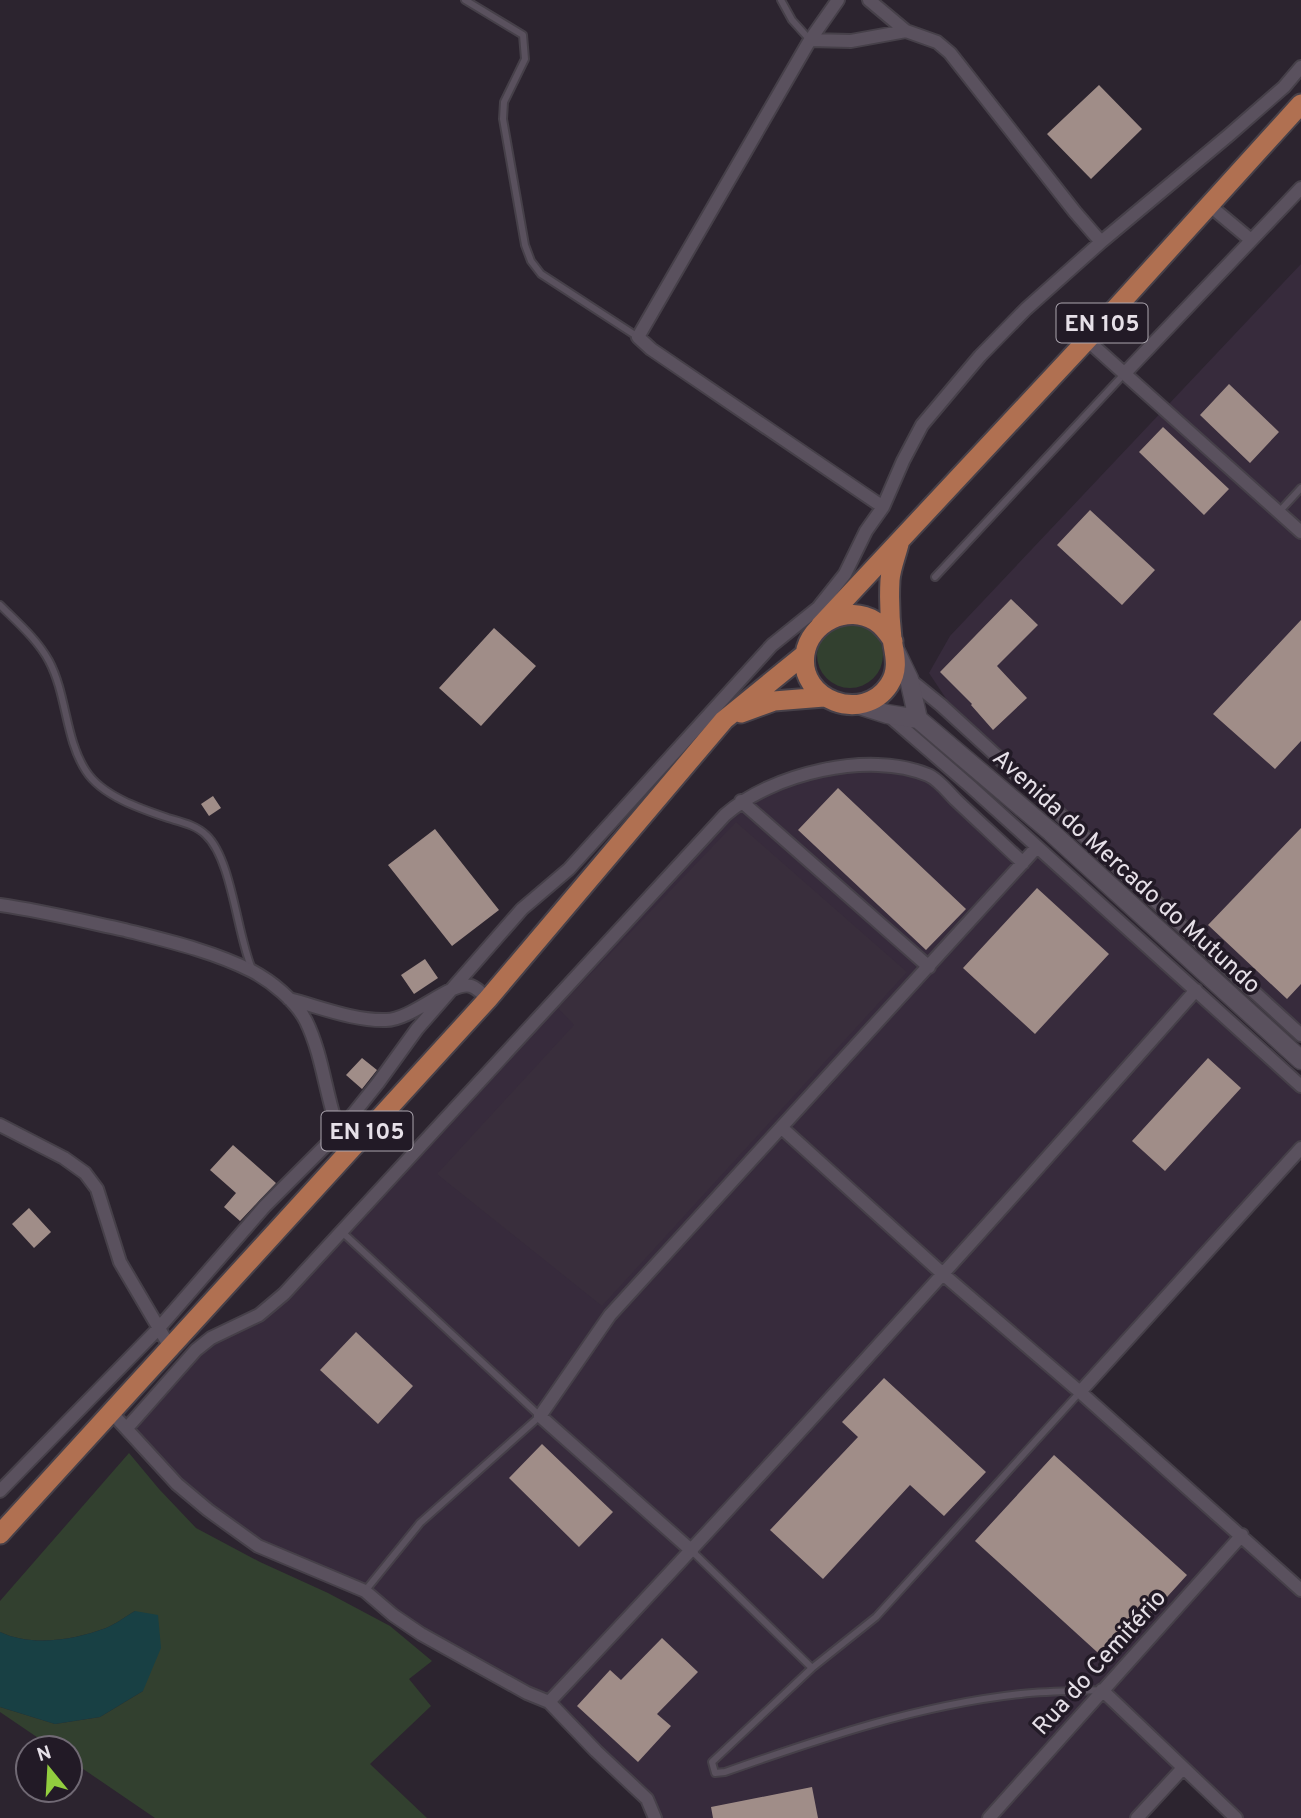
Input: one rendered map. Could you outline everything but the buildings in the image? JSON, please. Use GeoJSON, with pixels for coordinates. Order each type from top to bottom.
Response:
{"type":"FeatureCollection","features":[{"type":"Feature","properties":{"kind":"main road","name":"EN 105"},"geometry":{"type":"LineString","coordinates":[[820,626],[1087,340],[1301,104]]}},
{"type":"Feature","properties":{"kind":"main road"},"geometry":{"type":"LineString","coordinates":[[859,705],[876,698],[888,686],[896,670],[890,582],[901,540]]}},
{"type":"Feature","properties":{"kind":"main road"},"geometry":{"type":"LineString","coordinates":[[846,614],[874,620],[885,629],[894,646],[909,679],[918,719],[887,714],[859,705],[837,703],[824,697],[813,686],[806,671],[805,654],[810,639],[820,626],[832,618],[846,614]]}},
{"type":"Feature","properties":{"kind":"main road","name":"EN 105"},"geometry":{"type":"LineString","coordinates":[[0,1534],[488,999],[724,720],[805,654]]}},
{"type":"Feature","properties":{"kind":"main road"},"geometry":{"type":"LineString","coordinates":[[724,720],[774,701],[824,697]]}},
{"type":"Feature","properties":{"kind":"main road","name":"Avenida do Mercado do Mutundo"},"geometry":{"type":"LineString","coordinates":[[918,719],[1051,832],[1301,1060]]}},
{"type":"Feature","properties":{"kind":"street"},"geometry":{"type":"LineString","coordinates":[[838,0],[810,40],[638,337],[651,349],[883,507]]}},
{"type":"Feature","properties":{"kind":"street"},"geometry":{"type":"LineString","coordinates":[[869,0],[906,31],[937,42],[950,53],[1101,242]]}},
{"type":"Feature","properties":{"kind":"street"},"geometry":{"type":"LineString","coordinates":[[810,40],[851,41],[906,31]]}},
{"type":"Feature","properties":{"kind":"street"},"geometry":{"type":"LineString","coordinates":[[0,1491],[158,1329],[265,1206],[338,1133],[417,1029],[522,909],[569,869],[772,645],[818,608],[845,574],[866,531],[883,507],[922,425],[980,356],[1026,309],[1284,87],[1301,67]]}},
{"type":"Feature","properties":{"kind":"street"},"geometry":{"type":"LineString","coordinates":[[1125,373],[1301,188]]}},
{"type":"Feature","properties":{"kind":"street"},"geometry":{"type":"LineString","coordinates":[[1209,205],[1251,240]]}},
{"type":"Feature","properties":{"kind":"street"},"geometry":{"type":"LineString","coordinates":[[1087,340],[1301,532]]}},
{"type":"Feature","properties":{"kind":"street"},"geometry":{"type":"LineString","coordinates":[[909,679],[942,705],[1301,1035]]}},
{"type":"Feature","properties":{"kind":"street"},"geometry":{"type":"LineString","coordinates":[[887,714],[1301,1086]]}},
{"type":"Feature","properties":{"kind":"street"},"geometry":{"type":"LineString","coordinates":[[127,1428],[196,1350],[211,1338],[272,1306],[724,815],[741,801],[802,777],[843,766],[889,765],[930,776],[1023,863]]}},
{"type":"Feature","properties":{"kind":"street"},"geometry":{"type":"LineString","coordinates":[[741,801],[929,967]]}},
{"type":"Feature","properties":{"kind":"street"},"geometry":{"type":"LineString","coordinates":[[692,1551],[540,1416],[610,1315],[1037,846]]}},
{"type":"Feature","properties":{"kind":"street"},"geometry":{"type":"LineString","coordinates":[[0,905],[47,912],[186,945],[253,971],[289,998],[305,1018],[313,1037],[338,1133],[348,1152]]}},
{"type":"Feature","properties":{"kind":"street"},"geometry":{"type":"LineString","coordinates":[[289,998],[358,1016],[386,1020],[402,1017],[461,985],[474,986],[488,999]]}},
{"type":"Feature","properties":{"kind":"street"},"geometry":{"type":"LineString","coordinates":[[549,1702],[692,1551],[944,1275],[1196,990]]}},
{"type":"Feature","properties":{"kind":"street"},"geometry":{"type":"LineString","coordinates":[[0,1125],[53,1151],[85,1173],[97,1189],[120,1262],[170,1347]]}},
{"type":"Feature","properties":{"kind":"street"},"geometry":{"type":"LineString","coordinates":[[782,1128],[1301,1590]]}},
{"type":"Feature","properties":{"kind":"street"},"geometry":{"type":"LineString","coordinates":[[1080,1392],[1301,1148]]}},
{"type":"Feature","properties":{"kind":"street"},"geometry":{"type":"LineString","coordinates":[[111,1412],[177,1484],[258,1546],[365,1591],[421,1634],[527,1693],[549,1702],[596,1751],[647,1798],[655,1818]]}},
{"type":"Feature","properties":{"kind":"street","name":"Rua do Cemitério"},"geometry":{"type":"LineString","coordinates":[[989,1818],[1242,1535]]}},
{"type":"Feature","properties":{"kind":"street"},"geometry":{"type":"LineString","coordinates":[[1102,1690],[1237,1818]]}},
{"type":"Feature","properties":{"kind":"street"},"geometry":{"type":"LineString","coordinates":[[1137,1818],[1182,1768]]}},
{"type":"Feature","properties":{"kind":"lane"},"geometry":{"type":"LineString","coordinates":[[465,0],[523,35],[525,59],[504,102],[503,119],[525,245],[531,261],[541,274],[638,337]]}},
{"type":"Feature","properties":{"kind":"lane"},"geometry":{"type":"LineString","coordinates":[[781,0],[792,20],[810,40]]}},
{"type":"Feature","properties":{"kind":"lane"},"geometry":{"type":"LineString","coordinates":[[935,577],[1125,373]]}},
{"type":"Feature","properties":{"kind":"lane"},"geometry":{"type":"LineString","coordinates":[[1279,512],[1301,488]]}},
{"type":"Feature","properties":{"kind":"lane"},"geometry":{"type":"LineString","coordinates":[[0,605],[36,642],[48,661],[78,758],[87,773],[109,793],[159,815],[196,827],[207,835],[215,846],[253,971]]}},
{"type":"Feature","properties":{"kind":"lane"},"geometry":{"type":"LineString","coordinates":[[342,1232],[540,1416],[420,1523],[365,1591]]}},
{"type":"Feature","properties":{"kind":"lane"},"geometry":{"type":"LineString","coordinates":[[1080,1392],[876,1617],[812,1668],[712,1762],[715,1773],[726,1772],[863,1726],[976,1701],[1024,1694],[1102,1690]]}},
{"type":"Feature","properties":{"kind":"lane"},"geometry":{"type":"LineString","coordinates":[[692,1551],[812,1668]]}},
{"type":"Feature","properties":{"kind":"shaded area"},"geometry":{"type":"Polygon","coordinates":[[[1301,264],[1301,1034],[947,700],[929,673],[950,636],[1301,264]]]}},
{"type":"Feature","properties":{"kind":"shaded area"},"geometry":{"type":"Polygon","coordinates":[[[850,622],[863,625],[873,632],[880,642],[883,655],[880,668],[873,678],[863,685],[850,688],[837,685],[827,678],[820,668],[817,655],[820,642],[827,632],[837,625],[850,622]]]}},
{"type":"Feature","properties":{"kind":"shaded area"},"geometry":{"type":"Polygon","coordinates":[[[843,766],[930,776],[1023,862],[1037,847],[1301,1086],[1301,1148],[1080,1392],[1301,1590],[1301,1818],[1236,1818],[1183,1768],[1137,1818],[655,1818],[647,1799],[549,1702],[421,1634],[365,1591],[258,1546],[208,1510],[127,1428],[196,1350],[259,1315],[741,801],[843,766]]]}},
{"type":"Feature","properties":{"kind":"shaded area"},"geometry":{"type":"Polygon","coordinates":[[[736,822],[907,972],[602,1306],[437,1174],[574,1025],[558,1008],[736,822]]]}},
{"type":"Feature","properties":{"kind":"shaded area"},"geometry":{"type":"Polygon","coordinates":[[[129,1453],[196,1528],[390,1626],[432,1661],[409,1679],[431,1706],[370,1764],[427,1818],[155,1818],[84,1770],[84,1734],[32,1734],[0,1712],[0,1707],[55,1724],[100,1717],[143,1691],[135,1611],[106,1628],[80,1636],[39,1640],[12,1637],[0,1632],[0,1601],[129,1453]]]}},
{"type":"Feature","properties":{"kind":"shaded area"},"geometry":{"type":"Polygon","coordinates":[[[135,1611],[158,1615],[161,1648],[143,1691],[100,1717],[55,1724],[0,1707],[0,1632],[12,1637],[39,1640],[80,1636],[106,1628],[135,1611]]]}}]}
